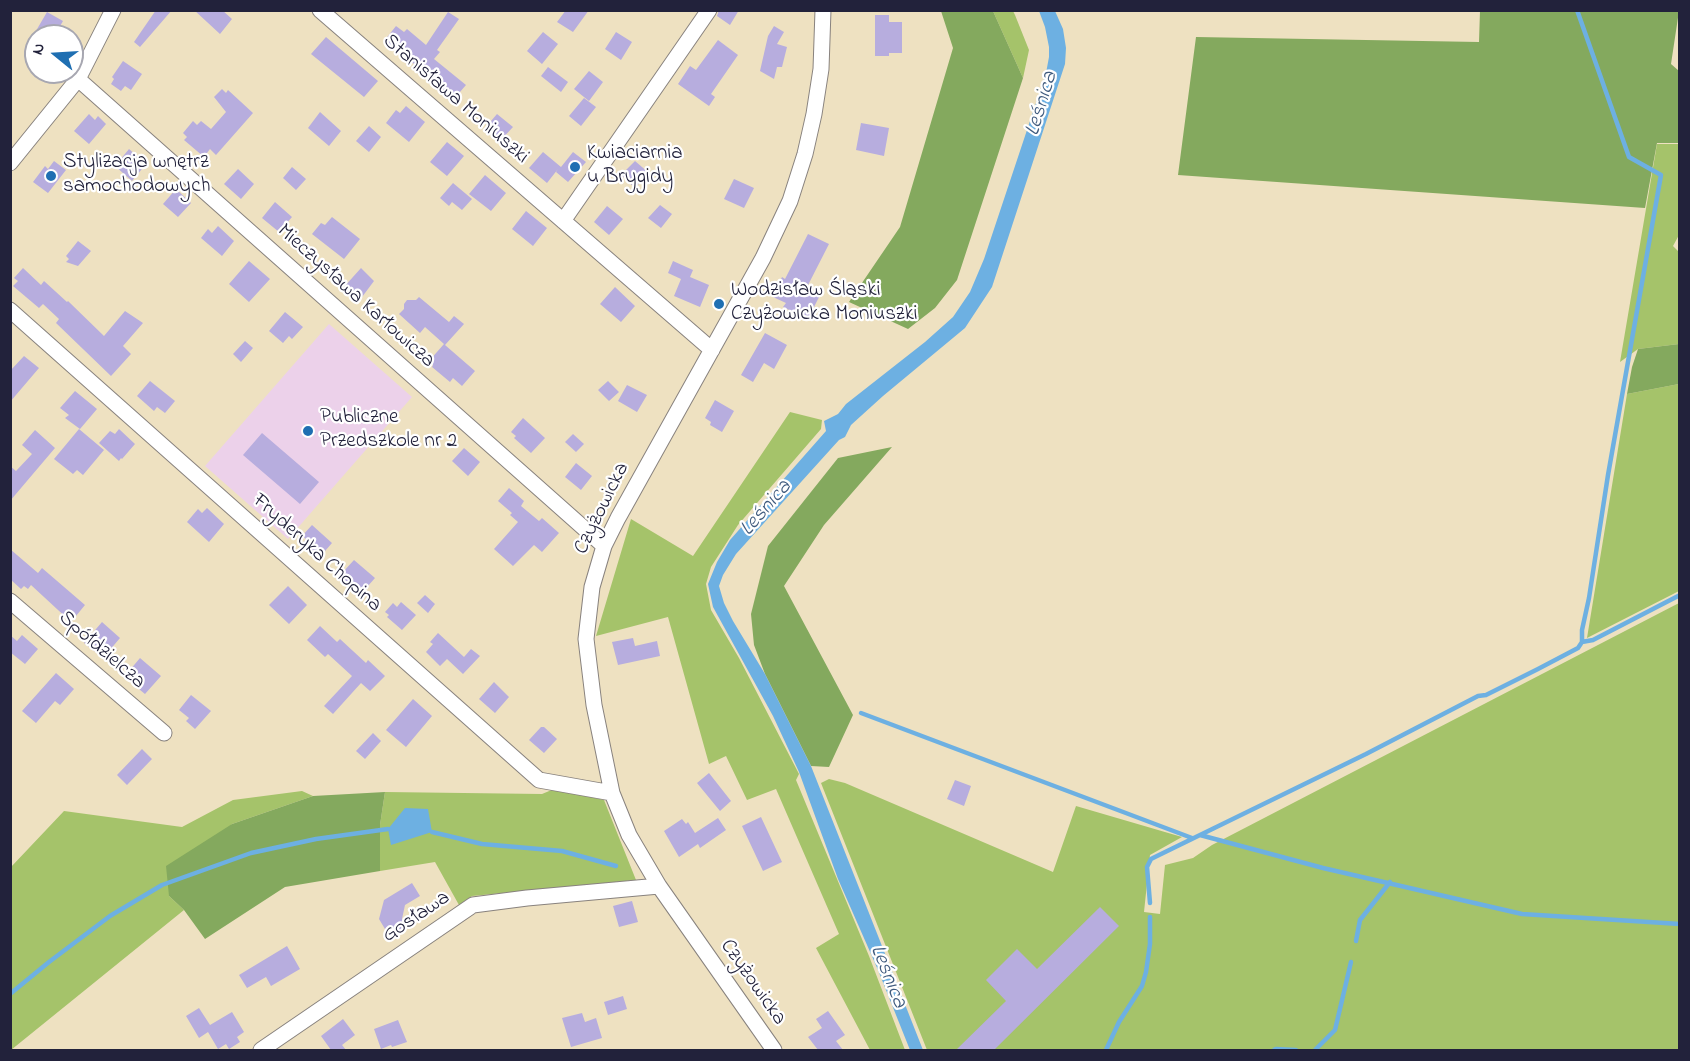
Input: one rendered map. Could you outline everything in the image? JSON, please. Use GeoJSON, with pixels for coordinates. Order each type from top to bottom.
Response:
{"type":"FeatureCollection","features":[{"type":"Feature","properties":{"kind":"street"},"geometry":{"type":"LineString","coordinates":[[84,67],[113,10]]}},
{"type":"Feature","properties":{"kind":"street","name":"Stanisława Moniuszki"},"geometry":{"type":"LineString","coordinates":[[320,10],[712,350]]}},
{"type":"Feature","properties":{"kind":"street"},"geometry":{"type":"LineString","coordinates":[[563,221],[709,10]]}},
{"type":"Feature","properties":{"kind":"street","name":"Czyżowicka"},"geometry":{"type":"LineString","coordinates":[[774,1050],[659,886],[629,835],[612,793],[594,705],[586,639],[592,587],[604,546],[763,258],[790,201],[814,114],[821,69],[823,10]]}},
{"type":"Feature","properties":{"kind":"street"},"geometry":{"type":"LineString","coordinates":[[10,163],[74,84]]}},
{"type":"Feature","properties":{"kind":"street","name":"Mieczysława Karłowicza"},"geometry":{"type":"LineString","coordinates":[[84,84],[604,546]]}},
{"type":"Feature","properties":{"kind":"street","name":"Fryderyka Chopina"},"geometry":{"type":"LineString","coordinates":[[10,310],[539,780],[612,793]]}},
{"type":"Feature","properties":{"kind":"street","name":"Spółdzielcza"},"geometry":{"type":"LineString","coordinates":[[10,601],[164,733]]}},
{"type":"Feature","properties":{"kind":"street","name":"Gosława"},"geometry":{"type":"LineString","coordinates":[[261,1050],[473,905],[659,886]]}},
{"type":"Feature","properties":{"kind":"shaded area","name":"Publiczne Przedszkole nr 2"},"geometry":{"type":"Polygon","coordinates":[[[329,324],[412,397],[288,539],[205,466],[329,324]]]}},
{"type":"Feature","properties":{"kind":"green space"},"geometry":{"type":"Polygon","coordinates":[[[941,11],[993,11],[1023,78],[957,280],[935,308],[908,329],[849,302],[900,227],[953,48],[941,11]]]}},
{"type":"Feature","properties":{"kind":"green space"},"geometry":{"type":"Polygon","coordinates":[[[993,11],[1013,11],[1015,15],[1029,50],[1023,78],[993,11]]]}},
{"type":"Feature","properties":{"kind":"green space"},"geometry":{"type":"Polygon","coordinates":[[[1480,11],[1679,11],[1671,64],[1679,71],[1679,143],[1657,143],[1645,208],[1178,175],[1196,37],[1479,42],[1480,11]]]}},
{"type":"Feature","properties":{"kind":"green space"},"geometry":{"type":"Polygon","coordinates":[[[1657,144],[1679,144],[1679,235],[1673,246],[1679,252],[1679,344],[1638,349],[1620,362],[1657,144]]]}},
{"type":"Feature","properties":{"kind":"green space"},"geometry":{"type":"Polygon","coordinates":[[[1679,344],[1679,384],[1627,394],[1638,349],[1679,344]]]}},
{"type":"Feature","properties":{"kind":"green space"},"geometry":{"type":"Polygon","coordinates":[[[1679,384],[1679,591],[1587,638],[1627,394],[1679,384]]]}},
{"type":"Feature","properties":{"kind":"green space"},"geometry":{"type":"Polygon","coordinates":[[[790,412],[822,420],[821,429],[738,525],[711,567],[706,584],[711,610],[739,658],[799,774],[796,780],[869,956],[905,1050],[870,1050],[816,948],[839,934],[776,789],[747,800],[726,756],[709,764],[668,617],[596,636],[631,519],[693,556],[790,412]]]}},
{"type":"Feature","properties":{"kind":"green space"},"geometry":{"type":"Polygon","coordinates":[[[892,447],[824,525],[784,586],[853,715],[829,767],[811,766],[765,674],[754,645],[751,614],[768,546],[838,458],[892,447]]]}},
{"type":"Feature","properties":{"kind":"green space"},"geometry":{"type":"Polygon","coordinates":[[[1679,603],[1679,1050],[927,1050],[821,783],[829,779],[845,783],[1053,872],[1076,806],[1182,837],[1150,855],[1144,912],[1160,914],[1165,865],[1193,858],[1212,845],[1679,603]]]}},
{"type":"Feature","properties":{"kind":"green space"},"geometry":{"type":"Polygon","coordinates":[[[554,789],[604,800],[636,880],[472,896],[459,905],[435,862],[380,871],[380,825],[385,792],[542,794],[554,789]]]}},
{"type":"Feature","properties":{"kind":"green space"},"geometry":{"type":"Polygon","coordinates":[[[302,791],[313,796],[232,824],[169,896],[184,910],[11,1050],[11,867],[64,811],[182,827],[233,800],[302,791]]]}},
{"type":"Feature","properties":{"kind":"green space"},"geometry":{"type":"Polygon","coordinates":[[[385,792],[380,825],[380,871],[285,887],[205,939],[184,910],[169,896],[166,866],[232,824],[313,796],[385,792]]]}},
{"type":"Feature","properties":{"kind":"water","name":"Leśnica"},"geometry":{"type":"Polygon","coordinates":[[[1039,11],[1055,11],[1063,29],[1066,48],[1065,64],[992,287],[965,328],[851,425],[845,437],[839,440],[736,554],[719,586],[733,621],[765,674],[811,766],[923,1050],[910,1050],[838,879],[799,772],[773,716],[713,607],[708,584],[730,540],[826,431],[824,421],[838,414],[846,404],[925,342],[953,317],[970,292],[984,259],[1046,73],[1049,47],[1039,11]]]}},
{"type":"Feature","properties":{"kind":"water"},"geometry":{"type":"Polygon","coordinates":[[[405,808],[428,809],[432,832],[391,845],[388,829],[405,808]]]}},
{"type":"Feature","properties":{"kind":"building"},"geometry":{"type":"Polygon","coordinates":[[[156,10],[172,10],[140,47],[134,42],[156,10]]]}},
{"type":"Feature","properties":{"kind":"building"},"geometry":{"type":"Polygon","coordinates":[[[194,10],[222,10],[232,19],[220,34],[194,10]]]}},
{"type":"Feature","properties":{"kind":"building"},"geometry":{"type":"Polygon","coordinates":[[[566,10],[589,10],[573,32],[557,22],[566,10]]]}},
{"type":"Feature","properties":{"kind":"building"},"geometry":{"type":"Polygon","coordinates":[[[719,10],[739,10],[730,25],[717,16],[719,10]]]}},
{"type":"Feature","properties":{"kind":"building"},"geometry":{"type":"Polygon","coordinates":[[[47,12],[63,21],[61,24],[40,24],[47,12]]]}},
{"type":"Feature","properties":{"kind":"building"},"geometry":{"type":"Polygon","coordinates":[[[448,12],[459,19],[437,50],[440,52],[434,59],[466,85],[453,100],[437,87],[439,83],[384,41],[396,26],[404,32],[407,29],[426,45],[448,12]]]}},
{"type":"Feature","properties":{"kind":"building"},"geometry":{"type":"Polygon","coordinates":[[[875,15],[889,15],[889,22],[902,22],[902,53],[875,56],[875,15]]]}},
{"type":"Feature","properties":{"kind":"building"},"geometry":{"type":"Polygon","coordinates":[[[774,26],[784,32],[777,44],[787,47],[782,67],[777,67],[774,79],[760,71],[768,36],[774,26]]]}},
{"type":"Feature","properties":{"kind":"building"},"geometry":{"type":"Polygon","coordinates":[[[543,32],[558,44],[542,64],[527,51],[543,32]]]}},
{"type":"Feature","properties":{"kind":"building"},"geometry":{"type":"Polygon","coordinates":[[[616,32],[632,42],[621,60],[605,49],[616,32]]]}},
{"type":"Feature","properties":{"kind":"building"},"geometry":{"type":"Polygon","coordinates":[[[326,37],[378,81],[364,97],[311,54],[326,37]]]}},
{"type":"Feature","properties":{"kind":"building"},"geometry":{"type":"Polygon","coordinates":[[[718,40],[738,55],[711,94],[715,97],[709,106],[678,84],[690,66],[696,70],[718,40]]]}},
{"type":"Feature","properties":{"kind":"building"},"geometry":{"type":"Polygon","coordinates":[[[123,61],[142,74],[131,90],[125,86],[121,91],[111,84],[114,79],[112,77],[123,61]]]}},
{"type":"Feature","properties":{"kind":"building"},"geometry":{"type":"Polygon","coordinates":[[[548,67],[568,82],[561,92],[541,76],[548,67]]]}},
{"type":"Feature","properties":{"kind":"building"},"geometry":{"type":"Polygon","coordinates":[[[589,71],[603,82],[589,101],[574,89],[589,71]]]}},
{"type":"Feature","properties":{"kind":"building"},"geometry":{"type":"Polygon","coordinates":[[[222,89],[226,93],[228,90],[253,113],[216,155],[210,149],[204,157],[184,140],[187,137],[183,133],[193,121],[197,125],[201,121],[211,129],[226,112],[214,97],[222,89]]]}},
{"type":"Feature","properties":{"kind":"building"},"geometry":{"type":"Polygon","coordinates":[[[584,98],[596,107],[581,126],[569,116],[584,98]]]}},
{"type":"Feature","properties":{"kind":"building"},"geometry":{"type":"Polygon","coordinates":[[[406,106],[425,122],[409,142],[386,123],[396,110],[400,113],[406,106]]]}},
{"type":"Feature","properties":{"kind":"building"},"geometry":{"type":"Polygon","coordinates":[[[320,112],[341,131],[329,146],[308,128],[320,112]]]}},
{"type":"Feature","properties":{"kind":"building"},"geometry":{"type":"Polygon","coordinates":[[[89,114],[95,120],[98,116],[106,124],[89,144],[74,131],[89,114]]]}},
{"type":"Feature","properties":{"kind":"building"},"geometry":{"type":"Polygon","coordinates":[[[497,114],[513,127],[500,141],[485,128],[497,114]]]}},
{"type":"Feature","properties":{"kind":"building"},"geometry":{"type":"Polygon","coordinates":[[[861,123],[889,128],[884,156],[856,150],[861,123]]]}},
{"type":"Feature","properties":{"kind":"building"},"geometry":{"type":"Polygon","coordinates":[[[369,126],[381,137],[369,152],[356,141],[369,126]]]}},
{"type":"Feature","properties":{"kind":"building"},"geometry":{"type":"Polygon","coordinates":[[[447,142],[464,156],[447,176],[430,162],[447,142]]]}},
{"type":"Feature","properties":{"kind":"building"},"geometry":{"type":"Polygon","coordinates":[[[129,149],[146,164],[132,181],[115,166],[129,149]]]}},
{"type":"Feature","properties":{"kind":"building"},"geometry":{"type":"Polygon","coordinates":[[[543,152],[561,167],[573,152],[586,162],[568,182],[556,172],[558,169],[547,183],[529,168],[543,152]]]}},
{"type":"Feature","properties":{"kind":"building","name":"Stylizacja wnętrz samochodowych"},"geometry":{"type":"Polygon","coordinates":[[[54,161],[66,170],[48,193],[33,182],[45,166],[48,169],[54,161]]]}},
{"type":"Feature","properties":{"kind":"building"},"geometry":{"type":"Polygon","coordinates":[[[635,161],[649,173],[635,188],[621,175],[635,161]]]}},
{"type":"Feature","properties":{"kind":"building"},"geometry":{"type":"Polygon","coordinates":[[[292,167],[306,179],[296,190],[283,178],[292,167]]]}},
{"type":"Feature","properties":{"kind":"building"},"geometry":{"type":"Polygon","coordinates":[[[238,169],[254,184],[241,199],[224,184],[238,169]]]}},
{"type":"Feature","properties":{"kind":"building"},"geometry":{"type":"Polygon","coordinates":[[[485,175],[506,193],[491,211],[469,194],[485,175]]]}},
{"type":"Feature","properties":{"kind":"building"},"geometry":{"type":"Polygon","coordinates":[[[734,179],[754,188],[744,208],[724,199],[734,179]]]}},
{"type":"Feature","properties":{"kind":"building"},"geometry":{"type":"Polygon","coordinates":[[[453,183],[472,199],[462,210],[452,202],[449,206],[440,198],[453,183]]]}},
{"type":"Feature","properties":{"kind":"building"},"geometry":{"type":"Polygon","coordinates":[[[176,189],[191,203],[178,217],[163,204],[176,189]]]}},
{"type":"Feature","properties":{"kind":"building"},"geometry":{"type":"Polygon","coordinates":[[[275,202],[292,217],[279,232],[262,218],[275,202]]]}},
{"type":"Feature","properties":{"kind":"building"},"geometry":{"type":"Polygon","coordinates":[[[660,205],[672,214],[661,228],[648,218],[660,205]]]}},
{"type":"Feature","properties":{"kind":"building"},"geometry":{"type":"Polygon","coordinates":[[[607,206],[623,219],[609,235],[594,222],[607,206]]]}},
{"type":"Feature","properties":{"kind":"building"},"geometry":{"type":"Polygon","coordinates":[[[526,211],[547,228],[533,246],[512,229],[526,211]]]}},
{"type":"Feature","properties":{"kind":"building"},"geometry":{"type":"Polygon","coordinates":[[[332,217],[360,239],[344,259],[312,234],[321,223],[325,225],[332,217]]]}},
{"type":"Feature","properties":{"kind":"building"},"geometry":{"type":"Polygon","coordinates":[[[218,226],[234,241],[222,256],[201,238],[208,229],[212,233],[218,226]]]}},
{"type":"Feature","properties":{"kind":"building"},"geometry":{"type":"Polygon","coordinates":[[[808,234],[829,244],[806,289],[820,295],[808,319],[783,307],[786,303],[773,297],[782,277],[785,279],[808,234]]]}},
{"type":"Feature","properties":{"kind":"building"},"geometry":{"type":"Polygon","coordinates":[[[78,241],[91,251],[78,266],[66,262],[69,259],[66,256],[78,241]]]}},
{"type":"Feature","properties":{"kind":"building"},"geometry":{"type":"Polygon","coordinates":[[[249,261],[270,279],[249,302],[229,284],[249,261]]]}},
{"type":"Feature","properties":{"kind":"building"},"geometry":{"type":"Polygon","coordinates":[[[673,261],[693,270],[690,277],[709,285],[700,307],[674,296],[681,279],[668,273],[673,261]]]}},
{"type":"Feature","properties":{"kind":"building"},"geometry":{"type":"Polygon","coordinates":[[[23,268],[41,285],[44,281],[68,301],[104,336],[125,311],[143,323],[123,346],[131,354],[111,376],[56,323],[59,319],[43,304],[39,308],[13,286],[18,281],[14,278],[23,268]]]}},
{"type":"Feature","properties":{"kind":"building"},"geometry":{"type":"Polygon","coordinates":[[[361,268],[374,281],[359,301],[344,287],[361,268]]]}},
{"type":"Feature","properties":{"kind":"building"},"geometry":{"type":"Polygon","coordinates":[[[615,287],[635,306],[621,322],[600,304],[615,287]]]}},
{"type":"Feature","properties":{"kind":"building"},"geometry":{"type":"Polygon","coordinates":[[[419,297],[449,322],[454,316],[464,324],[445,345],[475,371],[462,386],[453,378],[450,382],[432,367],[429,361],[444,344],[425,327],[420,333],[399,314],[404,309],[407,300],[416,300],[419,297]]]}},
{"type":"Feature","properties":{"kind":"building"},"geometry":{"type":"Polygon","coordinates":[[[285,312],[303,327],[292,339],[289,336],[283,343],[269,331],[285,312]]]}},
{"type":"Feature","properties":{"kind":"building"},"geometry":{"type":"Polygon","coordinates":[[[765,333],[787,345],[774,369],[764,363],[753,382],[741,375],[765,333]]]}},
{"type":"Feature","properties":{"kind":"building"},"geometry":{"type":"Polygon","coordinates":[[[245,341],[253,348],[241,362],[233,354],[245,341]]]}},
{"type":"Feature","properties":{"kind":"building"},"geometry":{"type":"Polygon","coordinates":[[[24,356],[39,368],[10,402],[10,371],[24,356]]]}},
{"type":"Feature","properties":{"kind":"building"},"geometry":{"type":"Polygon","coordinates":[[[150,381],[175,401],[165,413],[157,407],[154,411],[137,396],[150,381]]]}},
{"type":"Feature","properties":{"kind":"building"},"geometry":{"type":"Polygon","coordinates":[[[608,381],[619,392],[609,401],[598,390],[608,381]]]}},
{"type":"Feature","properties":{"kind":"building"},"geometry":{"type":"Polygon","coordinates":[[[627,385],[647,395],[637,412],[618,401],[627,385]]]}},
{"type":"Feature","properties":{"kind":"building"},"geometry":{"type":"Polygon","coordinates":[[[75,391],[97,409],[80,429],[65,418],[69,415],[60,408],[75,391]]]}},
{"type":"Feature","properties":{"kind":"building"},"geometry":{"type":"Polygon","coordinates":[[[715,400],[734,411],[722,432],[710,425],[711,422],[705,418],[715,400]]]}},
{"type":"Feature","properties":{"kind":"building"},"geometry":{"type":"Polygon","coordinates":[[[523,418],[545,438],[531,453],[514,438],[516,436],[511,432],[523,418]]]}},
{"type":"Feature","properties":{"kind":"building"},"geometry":{"type":"Polygon","coordinates":[[[79,429],[104,450],[83,475],[77,470],[73,474],[54,459],[79,429]]]}},
{"type":"Feature","properties":{"kind":"building"},"geometry":{"type":"Polygon","coordinates":[[[119,429],[135,444],[119,461],[99,443],[110,431],[115,434],[119,429]]]}},
{"type":"Feature","properties":{"kind":"building"},"geometry":{"type":"Polygon","coordinates":[[[35,430],[55,448],[10,501],[10,466],[16,471],[32,454],[22,445],[35,430]]]}},
{"type":"Feature","properties":{"kind":"building"},"geometry":{"type":"Polygon","coordinates":[[[262,433],[319,482],[300,504],[243,455],[262,433]]]}},
{"type":"Feature","properties":{"kind":"building"},"geometry":{"type":"Polygon","coordinates":[[[573,434],[584,444],[576,452],[565,442],[573,434]]]}},
{"type":"Feature","properties":{"kind":"building"},"geometry":{"type":"Polygon","coordinates":[[[464,448],[480,462],[468,476],[452,461],[464,448]]]}},
{"type":"Feature","properties":{"kind":"building"},"geometry":{"type":"Polygon","coordinates":[[[576,463],[592,476],[581,490],[565,477],[576,463]]]}},
{"type":"Feature","properties":{"kind":"building"},"geometry":{"type":"Polygon","coordinates":[[[509,488],[524,501],[521,506],[539,521],[542,518],[559,533],[542,552],[534,545],[513,566],[494,549],[518,522],[510,515],[512,513],[498,501],[509,488]]]}},
{"type":"Feature","properties":{"kind":"building"},"geometry":{"type":"Polygon","coordinates":[[[207,508],[224,524],[209,542],[187,522],[198,509],[202,513],[207,508]]]}},
{"type":"Feature","properties":{"kind":"building"},"geometry":{"type":"Polygon","coordinates":[[[312,525],[332,543],[319,558],[303,543],[306,539],[302,536],[312,525]]]}},
{"type":"Feature","properties":{"kind":"building"},"geometry":{"type":"Polygon","coordinates":[[[10,549],[38,573],[42,568],[85,605],[71,622],[31,585],[28,589],[24,586],[21,589],[10,579],[10,549]]]}},
{"type":"Feature","properties":{"kind":"building"},"geometry":{"type":"Polygon","coordinates":[[[354,560],[375,578],[360,595],[343,580],[346,576],[342,573],[354,560]]]}},
{"type":"Feature","properties":{"kind":"building"},"geometry":{"type":"Polygon","coordinates":[[[288,586],[307,605],[289,624],[269,605],[288,586]]]}},
{"type":"Feature","properties":{"kind":"building"},"geometry":{"type":"Polygon","coordinates":[[[425,595],[435,604],[428,613],[417,603],[425,595]]]}},
{"type":"Feature","properties":{"kind":"building"},"geometry":{"type":"Polygon","coordinates":[[[401,602],[416,615],[402,630],[387,617],[389,615],[385,612],[393,603],[397,607],[401,602]]]}},
{"type":"Feature","properties":{"kind":"building"},"geometry":{"type":"Polygon","coordinates":[[[102,622],[120,638],[103,658],[84,643],[102,622]]]}},
{"type":"Feature","properties":{"kind":"building"},"geometry":{"type":"Polygon","coordinates":[[[320,626],[337,642],[340,639],[366,663],[368,660],[385,676],[370,691],[361,683],[333,714],[324,706],[352,676],[328,654],[325,657],[307,640],[320,626]]]}},
{"type":"Feature","properties":{"kind":"building"},"geometry":{"type":"Polygon","coordinates":[[[438,633],[464,657],[471,649],[480,656],[463,674],[447,659],[440,666],[426,652],[433,644],[430,642],[438,633]]]}},
{"type":"Feature","properties":{"kind":"building"},"geometry":{"type":"Polygon","coordinates":[[[10,635],[17,641],[22,635],[38,649],[25,664],[10,652],[10,635]]]}},
{"type":"Feature","properties":{"kind":"building"},"geometry":{"type":"Polygon","coordinates":[[[633,638],[635,646],[657,641],[660,656],[618,665],[612,642],[633,638]]]}},
{"type":"Feature","properties":{"kind":"building"},"geometry":{"type":"Polygon","coordinates":[[[140,658],[161,676],[145,694],[124,677],[140,658]]]}},
{"type":"Feature","properties":{"kind":"building"},"geometry":{"type":"Polygon","coordinates":[[[56,673],[74,689],[60,705],[55,701],[36,723],[22,711],[56,673]]]}},
{"type":"Feature","properties":{"kind":"building"},"geometry":{"type":"Polygon","coordinates":[[[494,682],[509,697],[495,713],[479,699],[494,682]]]}},
{"type":"Feature","properties":{"kind":"building"},"geometry":{"type":"Polygon","coordinates":[[[191,695],[211,711],[195,729],[186,721],[189,718],[179,710],[191,695]]]}},
{"type":"Feature","properties":{"kind":"building"},"geometry":{"type":"Polygon","coordinates":[[[413,699],[432,716],[406,747],[386,730],[413,699]]]}},
{"type":"Feature","properties":{"kind":"building"},"geometry":{"type":"Polygon","coordinates":[[[541,727],[557,739],[544,753],[529,740],[541,727]]]}},
{"type":"Feature","properties":{"kind":"building"},"geometry":{"type":"Polygon","coordinates":[[[373,733],[381,741],[365,759],[356,751],[373,733]]]}},
{"type":"Feature","properties":{"kind":"building"},"geometry":{"type":"Polygon","coordinates":[[[142,749],[152,759],[127,785],[117,775],[142,749]]]}},
{"type":"Feature","properties":{"kind":"building"},"geometry":{"type":"Polygon","coordinates":[[[709,773],[731,801],[720,811],[697,783],[709,773]]]}},
{"type":"Feature","properties":{"kind":"building"},"geometry":{"type":"Polygon","coordinates":[[[955,780],[971,786],[964,806],[947,799],[955,780]]]}},
{"type":"Feature","properties":{"kind":"building"},"geometry":{"type":"Polygon","coordinates":[[[761,817],[782,862],[763,871],[742,826],[761,817]]]}},
{"type":"Feature","properties":{"kind":"building"},"geometry":{"type":"Polygon","coordinates":[[[718,818],[726,830],[700,848],[698,844],[679,857],[664,831],[682,819],[686,824],[688,822],[695,833],[718,818]]]}},
{"type":"Feature","properties":{"kind":"building"},"geometry":{"type":"Polygon","coordinates":[[[412,883],[420,896],[405,905],[402,919],[408,928],[391,939],[379,919],[384,900],[412,883]]]}},
{"type":"Feature","properties":{"kind":"building"},"geometry":{"type":"Polygon","coordinates":[[[632,901],[638,922],[619,927],[613,906],[632,901]]]}},
{"type":"Feature","properties":{"kind":"building"},"geometry":{"type":"Polygon","coordinates":[[[1100,907],[1119,926],[994,1050],[956,1050],[1006,1001],[986,980],[1017,949],[1037,969],[1100,907]]]}},
{"type":"Feature","properties":{"kind":"building"},"geometry":{"type":"Polygon","coordinates":[[[287,946],[300,969],[271,986],[266,977],[247,988],[239,975],[287,946]]]}},
{"type":"Feature","properties":{"kind":"building"},"geometry":{"type":"Polygon","coordinates":[[[623,996],[627,1009],[608,1015],[604,1002],[623,996]]]}},
{"type":"Feature","properties":{"kind":"building"},"geometry":{"type":"Polygon","coordinates":[[[199,1008],[210,1025],[232,1012],[244,1032],[237,1037],[240,1042],[229,1049],[226,1044],[218,1049],[208,1032],[199,1038],[186,1016],[199,1008]]]}},
{"type":"Feature","properties":{"kind":"building"},"geometry":{"type":"Polygon","coordinates":[[[828,1011],[845,1035],[836,1041],[843,1050],[818,1050],[808,1037],[822,1028],[816,1019],[828,1011]]]}},
{"type":"Feature","properties":{"kind":"building"},"geometry":{"type":"Polygon","coordinates":[[[582,1013],[585,1022],[596,1018],[602,1038],[571,1047],[562,1018],[582,1013]]]}},
{"type":"Feature","properties":{"kind":"building"},"geometry":{"type":"Polygon","coordinates":[[[343,1019],[355,1035],[342,1045],[346,1050],[331,1050],[321,1036],[343,1019]]]}},
{"type":"Feature","properties":{"kind":"building"},"geometry":{"type":"Polygon","coordinates":[[[398,1020],[407,1042],[381,1049],[374,1029],[398,1020]]]}},
{"type":"Feature","properties":{"kind":"waterway"},"geometry":{"type":"LineString","coordinates":[[1577,10],[1629,157],[1661,175],[1608,475],[1582,630],[1582,642]]}},
{"type":"Feature","properties":{"kind":"waterway"},"geometry":{"type":"LineString","coordinates":[[1150,903],[1147,867],[1151,859],[1366,754],[1478,696],[1486,695],[1578,648],[1582,642],[1593,640],[1680,595]]}},
{"type":"Feature","properties":{"kind":"waterway"},"geometry":{"type":"LineString","coordinates":[[861,713],[1192,838]]}},
{"type":"Feature","properties":{"kind":"waterway"},"geometry":{"type":"LineString","coordinates":[[10,994],[110,916],[162,885],[251,853],[316,839],[388,829]]}},
{"type":"Feature","properties":{"kind":"waterway"},"geometry":{"type":"LineString","coordinates":[[432,832],[482,844],[562,851],[616,866]]}},
{"type":"Feature","properties":{"kind":"waterway"},"geometry":{"type":"LineString","coordinates":[[1200,835],[1323,868],[1522,914],[1680,924]]}},
{"type":"Feature","properties":{"kind":"waterway"},"geometry":{"type":"LineString","coordinates":[[1356,941],[1360,920],[1390,882]]}},
{"type":"Feature","properties":{"kind":"waterway"},"geometry":{"type":"LineString","coordinates":[[1106,1050],[1119,1022],[1142,986],[1150,944],[1150,917]]}},
{"type":"Feature","properties":{"kind":"waterway"},"geometry":{"type":"LineString","coordinates":[[1315,1050],[1335,1030],[1351,962]]}},
{"type":"Feature","properties":{"kind":"waterway"},"geometry":{"type":"LineString","coordinates":[[1274,1050],[1296,1050]]}},
{"type":"Feature","properties":{"kind":"place","name":"Kwiaciarnia u Brygidy"},"geometry":{"type":"Point","coordinates":[575,167]}},
{"type":"Feature","properties":{"kind":"place","name":"Stylizacja wnętrz samochodowych"},"geometry":{"type":"Point","coordinates":[51,176]}},
{"type":"Feature","properties":{"kind":"place","name":"Wodzisław Śląski Czyżowicka Moniuszki"},"geometry":{"type":"Point","coordinates":[719,304]}},
{"type":"Feature","properties":{"kind":"place","name":"Publiczne Przedszkole nr 2"},"geometry":{"type":"Point","coordinates":[308,431]}}]}
